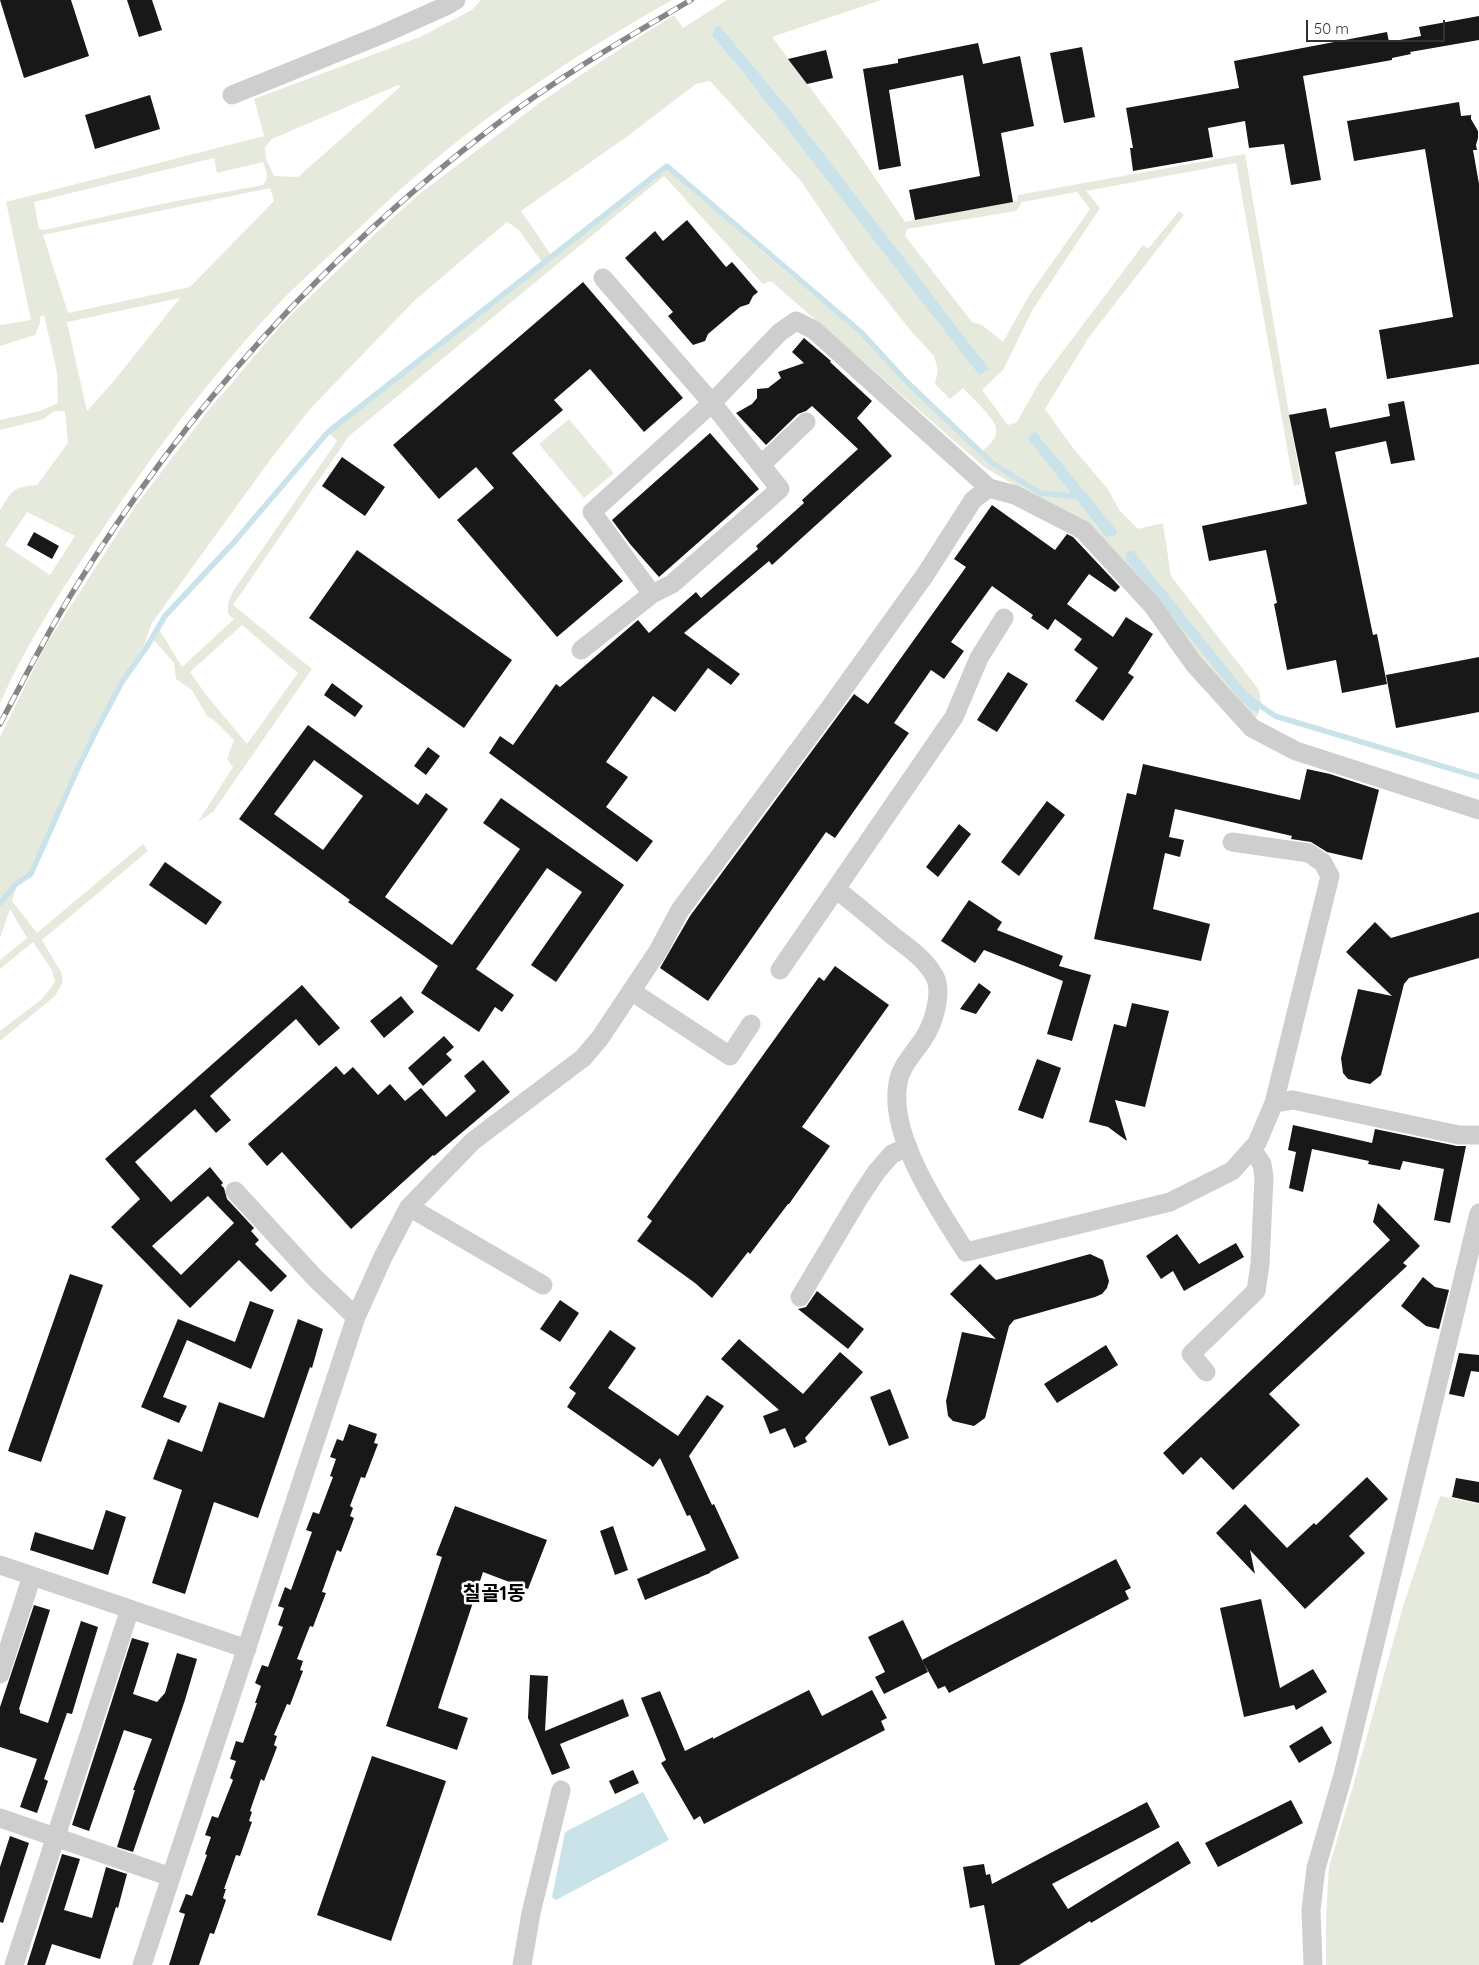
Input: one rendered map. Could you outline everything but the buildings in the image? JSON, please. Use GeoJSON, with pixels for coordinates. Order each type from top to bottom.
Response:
{"type":"FeatureCollection","features":[{"type":"Feature","properties":{"kind":"street"},"geometry":{"type":"LineString","coordinates":[[232,95],[384,34],[456,0]]}},
{"type":"Feature","properties":{"kind":"street"},"geometry":{"type":"LineString","coordinates":[[580,650],[652,594],[672,584],[780,489],[712,403],[603,278]]}},
{"type":"Feature","properties":{"kind":"street"},"geometry":{"type":"LineString","coordinates":[[652,594],[592,512],[712,403],[780,332],[796,321],[814,330],[989,488],[1015,495],[1083,530],[1152,605],[1194,664],[1252,728],[1296,751],[1479,810]]}},
{"type":"Feature","properties":{"kind":"street"},"geometry":{"type":"LineString","coordinates":[[761,465],[806,422]]}},
{"type":"Feature","properties":{"kind":"street"},"geometry":{"type":"LineString","coordinates":[[142,1965],[356,1318],[383,1257],[409,1206],[473,1141],[583,1058],[600,1038],[658,951],[680,910],[925,576],[973,500],[989,488]]}},
{"type":"Feature","properties":{"kind":"street"},"geometry":{"type":"LineString","coordinates":[[780,970],[954,717],[979,658],[1004,618]]}},
{"type":"Feature","properties":{"kind":"street"},"geometry":{"type":"LineString","coordinates":[[836,889],[921,959],[935,977],[939,994],[928,1031],[908,1060],[898,1082],[897,1112],[908,1147],[936,1206],[966,1252],[1170,1202],[1232,1171],[1258,1143],[1274,1103],[1330,876],[1323,863],[1309,853],[1232,842]]}},
{"type":"Feature","properties":{"kind":"street"},"geometry":{"type":"LineString","coordinates":[[631,991],[730,1056],[751,1024]]}},
{"type":"Feature","properties":{"kind":"street"},"geometry":{"type":"LineString","coordinates":[[1274,1103],[1293,1100],[1459,1134],[1479,1135]]}},
{"type":"Feature","properties":{"kind":"street"},"geometry":{"type":"LineString","coordinates":[[800,1297],[877,1171],[892,1154],[908,1147]]}},
{"type":"Feature","properties":{"kind":"street"},"geometry":{"type":"LineString","coordinates":[[1206,1372],[1191,1354],[1256,1291],[1260,1264],[1264,1177],[1262,1164],[1252,1149]]}},
{"type":"Feature","properties":{"kind":"street"},"geometry":{"type":"LineString","coordinates":[[235,1191],[315,1278],[356,1318]]}},
{"type":"Feature","properties":{"kind":"street"},"geometry":{"type":"LineString","coordinates":[[409,1206],[543,1286]]}},
{"type":"Feature","properties":{"kind":"street"},"geometry":{"type":"LineString","coordinates":[[1313,1965],[1311,1910],[1316,1868],[1343,1775],[1479,1213]]}},
{"type":"Feature","properties":{"kind":"street"},"geometry":{"type":"LineString","coordinates":[[0,1565],[247,1650]]}},
{"type":"Feature","properties":{"kind":"street"},"geometry":{"type":"LineString","coordinates":[[0,1674],[32,1576]]}},
{"type":"Feature","properties":{"kind":"street"},"geometry":{"type":"LineString","coordinates":[[14,1965],[130,1609]]}},
{"type":"Feature","properties":{"kind":"street"},"geometry":{"type":"LineString","coordinates":[[522,1965],[532,1913],[562,1790]]}},
{"type":"Feature","properties":{"kind":"street"},"geometry":{"type":"LineString","coordinates":[[0,1818],[171,1877]]}},
{"type":"Feature","properties":{"kind":"shaded area"},"geometry":{"type":"Polygon","coordinates":[[[481,0],[672,0],[547,76],[458,141],[400,189],[284,298],[190,407],[126,494],[49,611],[23,656],[0,703],[0,510],[14,491],[22,487],[37,485],[68,443],[65,411],[54,411],[44,419],[0,430],[0,420],[40,411],[58,403],[57,372],[44,315],[40,317],[40,323],[35,335],[0,346],[0,325],[31,320],[6,202],[264,136],[254,99],[420,37],[472,10],[481,0]],[[398,85],[272,139],[265,147],[266,159],[274,176],[298,177],[400,87],[398,85]],[[214,158],[34,202],[39,229],[44,230],[171,202],[263,185],[267,174],[263,162],[217,173],[214,158]],[[270,188],[43,235],[68,313],[190,287],[274,201],[270,188]],[[180,298],[67,322],[87,411],[113,382],[180,298]],[[27,512],[5,545],[50,575],[75,536],[27,512]]]}},
{"type":"Feature","properties":{"kind":"shaded area"},"geometry":{"type":"Polygon","coordinates":[[[727,0],[881,0],[772,37],[850,141],[905,222],[1017,201],[1018,195],[1245,154],[1301,484],[1294,486],[1236,163],[1086,191],[1100,208],[1033,309],[1003,370],[982,390],[1008,425],[1017,422],[1039,383],[1143,245],[1148,249],[1179,211],[1184,215],[1089,337],[1045,409],[1073,448],[1107,488],[1120,511],[1138,529],[1163,523],[1171,576],[1259,690],[1261,703],[1245,690],[1243,703],[1258,714],[1254,722],[1088,529],[984,467],[771,281],[763,284],[664,176],[349,436],[233,605],[312,669],[213,812],[198,822],[233,767],[227,759],[234,740],[215,721],[207,716],[192,690],[176,679],[174,663],[153,639],[159,629],[182,667],[234,619],[228,614],[228,603],[234,590],[337,441],[329,433],[667,167],[766,255],[861,334],[906,383],[991,464],[1040,494],[1075,498],[1106,537],[1115,536],[1116,531],[1035,431],[1027,438],[1073,495],[1041,492],[993,462],[983,451],[996,435],[996,428],[991,418],[963,388],[950,399],[935,384],[938,370],[934,356],[911,331],[856,262],[801,181],[710,81],[696,84],[625,138],[521,211],[551,255],[542,262],[518,229],[507,222],[415,300],[311,408],[270,460],[152,623],[144,645],[121,681],[77,767],[29,873],[15,883],[0,901],[0,737],[45,646],[134,508],[207,412],[282,324],[418,195],[538,104],[674,15],[683,28],[727,0]],[[715,27],[712,36],[981,376],[988,369],[797,119],[721,27],[715,27]],[[1077,192],[1022,202],[1016,211],[907,229],[905,236],[972,322],[982,325],[1003,342],[1030,294],[1090,209],[1077,192]],[[242,625],[190,672],[207,696],[247,744],[298,673],[242,625]]]}},
{"type":"Feature","properties":{"kind":"shaded area"},"geometry":{"type":"Polygon","coordinates":[[[569,419],[614,473],[584,498],[539,444],[569,419]]]}},
{"type":"Feature","properties":{"kind":"shaded area"},"geometry":{"type":"Polygon","coordinates":[[[143,844],[148,851],[42,940],[61,972],[63,982],[55,996],[0,1041],[0,1031],[42,999],[55,982],[52,970],[33,942],[0,969],[0,960],[27,938],[10,909],[0,938],[0,905],[17,885],[12,901],[37,933],[143,844]]]}},
{"type":"Feature","properties":{"kind":"shaded area"},"geometry":{"type":"Polygon","coordinates":[[[1440,1496],[1479,1504],[1479,1965],[1326,1965],[1326,1915],[1329,1867],[1404,1603],[1440,1496]]]}},
{"type":"Feature","properties":{"kind":"water"},"geometry":{"type":"Polygon","coordinates":[[[715,27],[721,27],[797,119],[989,369],[980,376],[740,69],[712,36],[715,27]]]}},
{"type":"Feature","properties":{"kind":"water"},"geometry":{"type":"Polygon","coordinates":[[[1035,431],[1117,531],[1115,536],[1106,537],[1027,438],[1035,431]]]}},
{"type":"Feature","properties":{"kind":"water"},"geometry":{"type":"Polygon","coordinates":[[[1127,551],[1133,551],[1245,690],[1261,703],[1258,714],[1243,703],[1125,559],[1127,551]]]}},
{"type":"Feature","properties":{"kind":"water"},"geometry":{"type":"Polygon","coordinates":[[[643,1792],[669,1840],[556,1900],[552,1897],[565,1832],[643,1792]]]}},
{"type":"Feature","properties":{"kind":"waterway"},"geometry":{"type":"LineString","coordinates":[[0,903],[16,884],[31,874],[97,729],[122,682],[146,648],[165,616],[235,541],[328,432],[667,166],[862,333],[907,382],[992,463],[1040,493],[1082,497]]}},
{"type":"Feature","properties":{"kind":"waterway"},"geometry":{"type":"LineString","coordinates":[[1255,702],[1275,716],[1479,777]]}},
{"type":"Feature","properties":{"kind":"railway"},"geometry":{"type":"LineString","coordinates":[[0,724],[45,639],[117,524],[211,398],[262,339],[316,282],[372,228],[431,176],[493,127],[565,76],[691,0]]}},
{"type":"Feature","properties":{"kind":"district","name":"칠골1동"},"geometry":{"type":"Point","coordinates":[494,1594]}}]}
